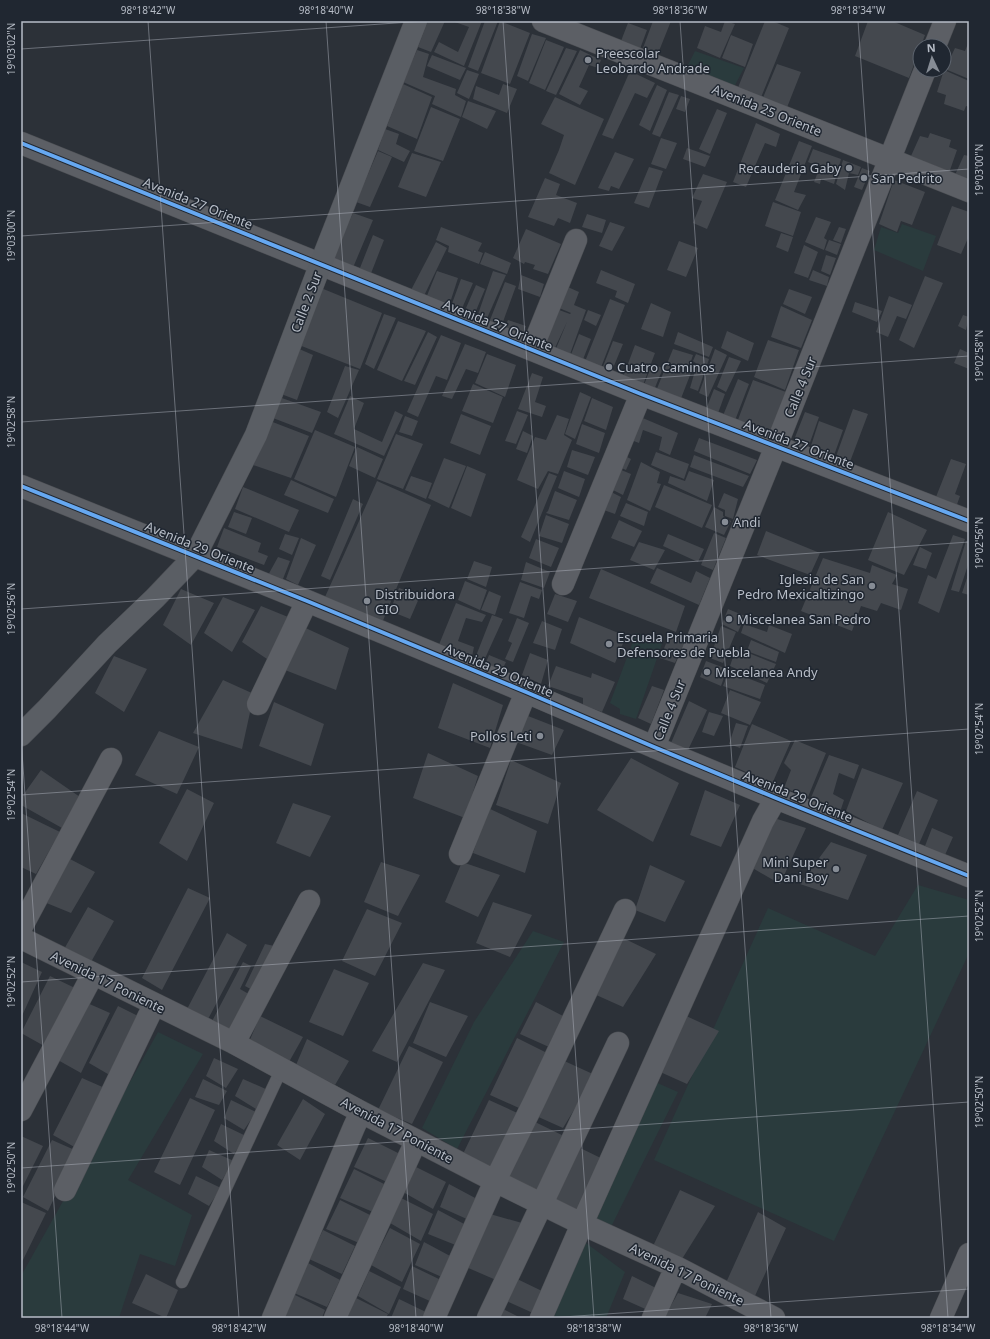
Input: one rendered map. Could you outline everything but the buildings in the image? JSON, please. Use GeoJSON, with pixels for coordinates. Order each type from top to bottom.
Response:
{"type":"FeatureCollection","features":[{"type":"Feature","properties":{"kind":"main road","name":"Calle 2 Sur"},"geometry":{"type":"LineString","coordinates":[[21,735],[107,644],[155,598],[194,556],[256,434],[416,21]]}},
{"type":"Feature","properties":{"kind":"street","name":"Avenida 25 Oriente"},"geometry":{"type":"LineString","coordinates":[[543,21],[969,191]]}},
{"type":"Feature","properties":{"kind":"street"},"geometry":{"type":"LineString","coordinates":[[938,38],[945,21]]}},
{"type":"Feature","properties":{"kind":"street","name":"Calle 4 Sur"},"geometry":{"type":"LineString","coordinates":[[654,748],[923,78]]}},
{"type":"Feature","properties":{"kind":"street","name":"Avenida 27 Oriente"},"geometry":{"type":"LineString","coordinates":[[21,143],[321,263],[641,394],[969,521]]}},
{"type":"Feature","properties":{"kind":"street"},"geometry":{"type":"LineString","coordinates":[[532,349],[576,240]]}},
{"type":"Feature","properties":{"kind":"street"},"geometry":{"type":"LineString","coordinates":[[563,584],[641,394]]}},
{"type":"Feature","properties":{"kind":"street","name":"Avenida 29 Oriente"},"geometry":{"type":"LineString","coordinates":[[21,486],[308,601],[526,692],[654,748],[969,876]]}},
{"type":"Feature","properties":{"kind":"street"},"geometry":{"type":"LineString","coordinates":[[258,704],[308,601]]}},
{"type":"Feature","properties":{"kind":"street"},"geometry":{"type":"LineString","coordinates":[[460,854],[526,692]]}},
{"type":"Feature","properties":{"kind":"street"},"geometry":{"type":"LineString","coordinates":[[21,928],[111,759]]}},
{"type":"Feature","properties":{"kind":"street"},"geometry":{"type":"LineString","coordinates":[[541,1318],[760,828],[776,798]]}},
{"type":"Feature","properties":{"kind":"street"},"geometry":{"type":"LineString","coordinates":[[234,1043],[309,901]]}},
{"type":"Feature","properties":{"kind":"street"},"geometry":{"type":"LineString","coordinates":[[434,1318],[495,1181],[625,910]]}},
{"type":"Feature","properties":{"kind":"street","name":"Avenida 17 Poniente"},"geometry":{"type":"LineString","coordinates":[[21,938],[154,1005],[234,1043],[361,1112],[495,1181],[582,1224],[676,1267],[760,1315]]}},
{"type":"Feature","properties":{"kind":"street"},"geometry":{"type":"LineString","coordinates":[[21,1110],[92,974]]}},
{"type":"Feature","properties":{"kind":"street"},"geometry":{"type":"LineString","coordinates":[[65,1190],[154,1005]]}},
{"type":"Feature","properties":{"kind":"street"},"geometry":{"type":"LineString","coordinates":[[488,1318],[618,1043]]}},
{"type":"Feature","properties":{"kind":"street"},"geometry":{"type":"LineString","coordinates":[[273,1318],[361,1112]]}},
{"type":"Feature","properties":{"kind":"street"},"geometry":{"type":"LineString","coordinates":[[335,1318],[416,1141]]}},
{"type":"Feature","properties":{"kind":"street"},"geometry":{"type":"LineString","coordinates":[[941,1318],[969,1254]]}},
{"type":"Feature","properties":{"kind":"street"},"geometry":{"type":"LineString","coordinates":[[653,1318],[676,1267]]}},
{"type":"Feature","properties":{"kind":"lane"},"geometry":{"type":"LineString","coordinates":[[182,1282],[282,1068]]}},
{"type":"Feature","properties":{"kind":"shaded area"},"geometry":{"type":"Polygon","coordinates":[[[695,51],[744,68],[733,89],[685,71],[695,51]]]}},
{"type":"Feature","properties":{"kind":"shaded area"},"geometry":{"type":"Polygon","coordinates":[[[902,224],[936,236],[923,271],[874,250],[881,227],[898,233],[902,224]]]}},
{"type":"Feature","properties":{"kind":"shaded area"},"geometry":{"type":"Polygon","coordinates":[[[636,633],[663,641],[636,719],[620,714],[620,709],[610,703],[636,633]]]}},
{"type":"Feature","properties":{"kind":"shaded area"},"geometry":{"type":"Polygon","coordinates":[[[918,885],[969,900],[969,953],[834,1241],[654,1160],[768,908],[875,956],[918,885]]]}},
{"type":"Feature","properties":{"kind":"shaded area"},"geometry":{"type":"Polygon","coordinates":[[[533,931],[564,942],[457,1149],[422,1128],[474,1022],[533,931]]]}},
{"type":"Feature","properties":{"kind":"shaded area"},"geometry":{"type":"Polygon","coordinates":[[[158,1032],[203,1054],[128,1180],[192,1215],[175,1266],[140,1254],[119,1318],[21,1318],[21,1276],[158,1032]]]}},
{"type":"Feature","properties":{"kind":"shaded area"},"geometry":{"type":"Polygon","coordinates":[[[653,1081],[678,1092],[610,1229],[591,1220],[653,1081]]]}},
{"type":"Feature","properties":{"kind":"shaded area"},"geometry":{"type":"Polygon","coordinates":[[[582,1240],[625,1272],[606,1318],[547,1318],[582,1240]]]}},
{"type":"Feature","properties":{"kind":"cycle path"},"geometry":{"type":"LineString","coordinates":[[21,143],[641,394],[969,521]]}},
{"type":"Feature","properties":{"kind":"cycle path"},"geometry":{"type":"LineString","coordinates":[[21,486],[307,601],[776,798],[969,876]]}},
{"type":"Feature","properties":{"kind":"place","name":"Preescolar Leobardo Andrade"},"geometry":{"type":"Point","coordinates":[588,60]}},
{"type":"Feature","properties":{"kind":"place","name":"Recauderia Gaby"},"geometry":{"type":"Point","coordinates":[849,168]}},
{"type":"Feature","properties":{"kind":"place","name":"San Pedrito"},"geometry":{"type":"Point","coordinates":[864,178]}},
{"type":"Feature","properties":{"kind":"place","name":"Cuatro Caminos"},"geometry":{"type":"Point","coordinates":[609,367]}},
{"type":"Feature","properties":{"kind":"place","name":"Andi"},"geometry":{"type":"Point","coordinates":[725,522]}},
{"type":"Feature","properties":{"kind":"place","name":"Iglesia de San Pedro Mexicaltizingo"},"geometry":{"type":"Point","coordinates":[872,586]}},
{"type":"Feature","properties":{"kind":"place","name":"Distribuidora GIO"},"geometry":{"type":"Point","coordinates":[367,601]}},
{"type":"Feature","properties":{"kind":"place","name":"Miscelanea San Pedro"},"geometry":{"type":"Point","coordinates":[729,619]}},
{"type":"Feature","properties":{"kind":"place","name":"Escuela Primaria Defensores de Puebla"},"geometry":{"type":"Point","coordinates":[609,644]}},
{"type":"Feature","properties":{"kind":"place","name":"Miscelanea Andy"},"geometry":{"type":"Point","coordinates":[707,672]}},
{"type":"Feature","properties":{"kind":"place","name":"Pollos Leti"},"geometry":{"type":"Point","coordinates":[540,736]}},
{"type":"Feature","properties":{"kind":"place","name":"Mini Super Dani Boy"},"geometry":{"type":"Point","coordinates":[836,869]}}]}
